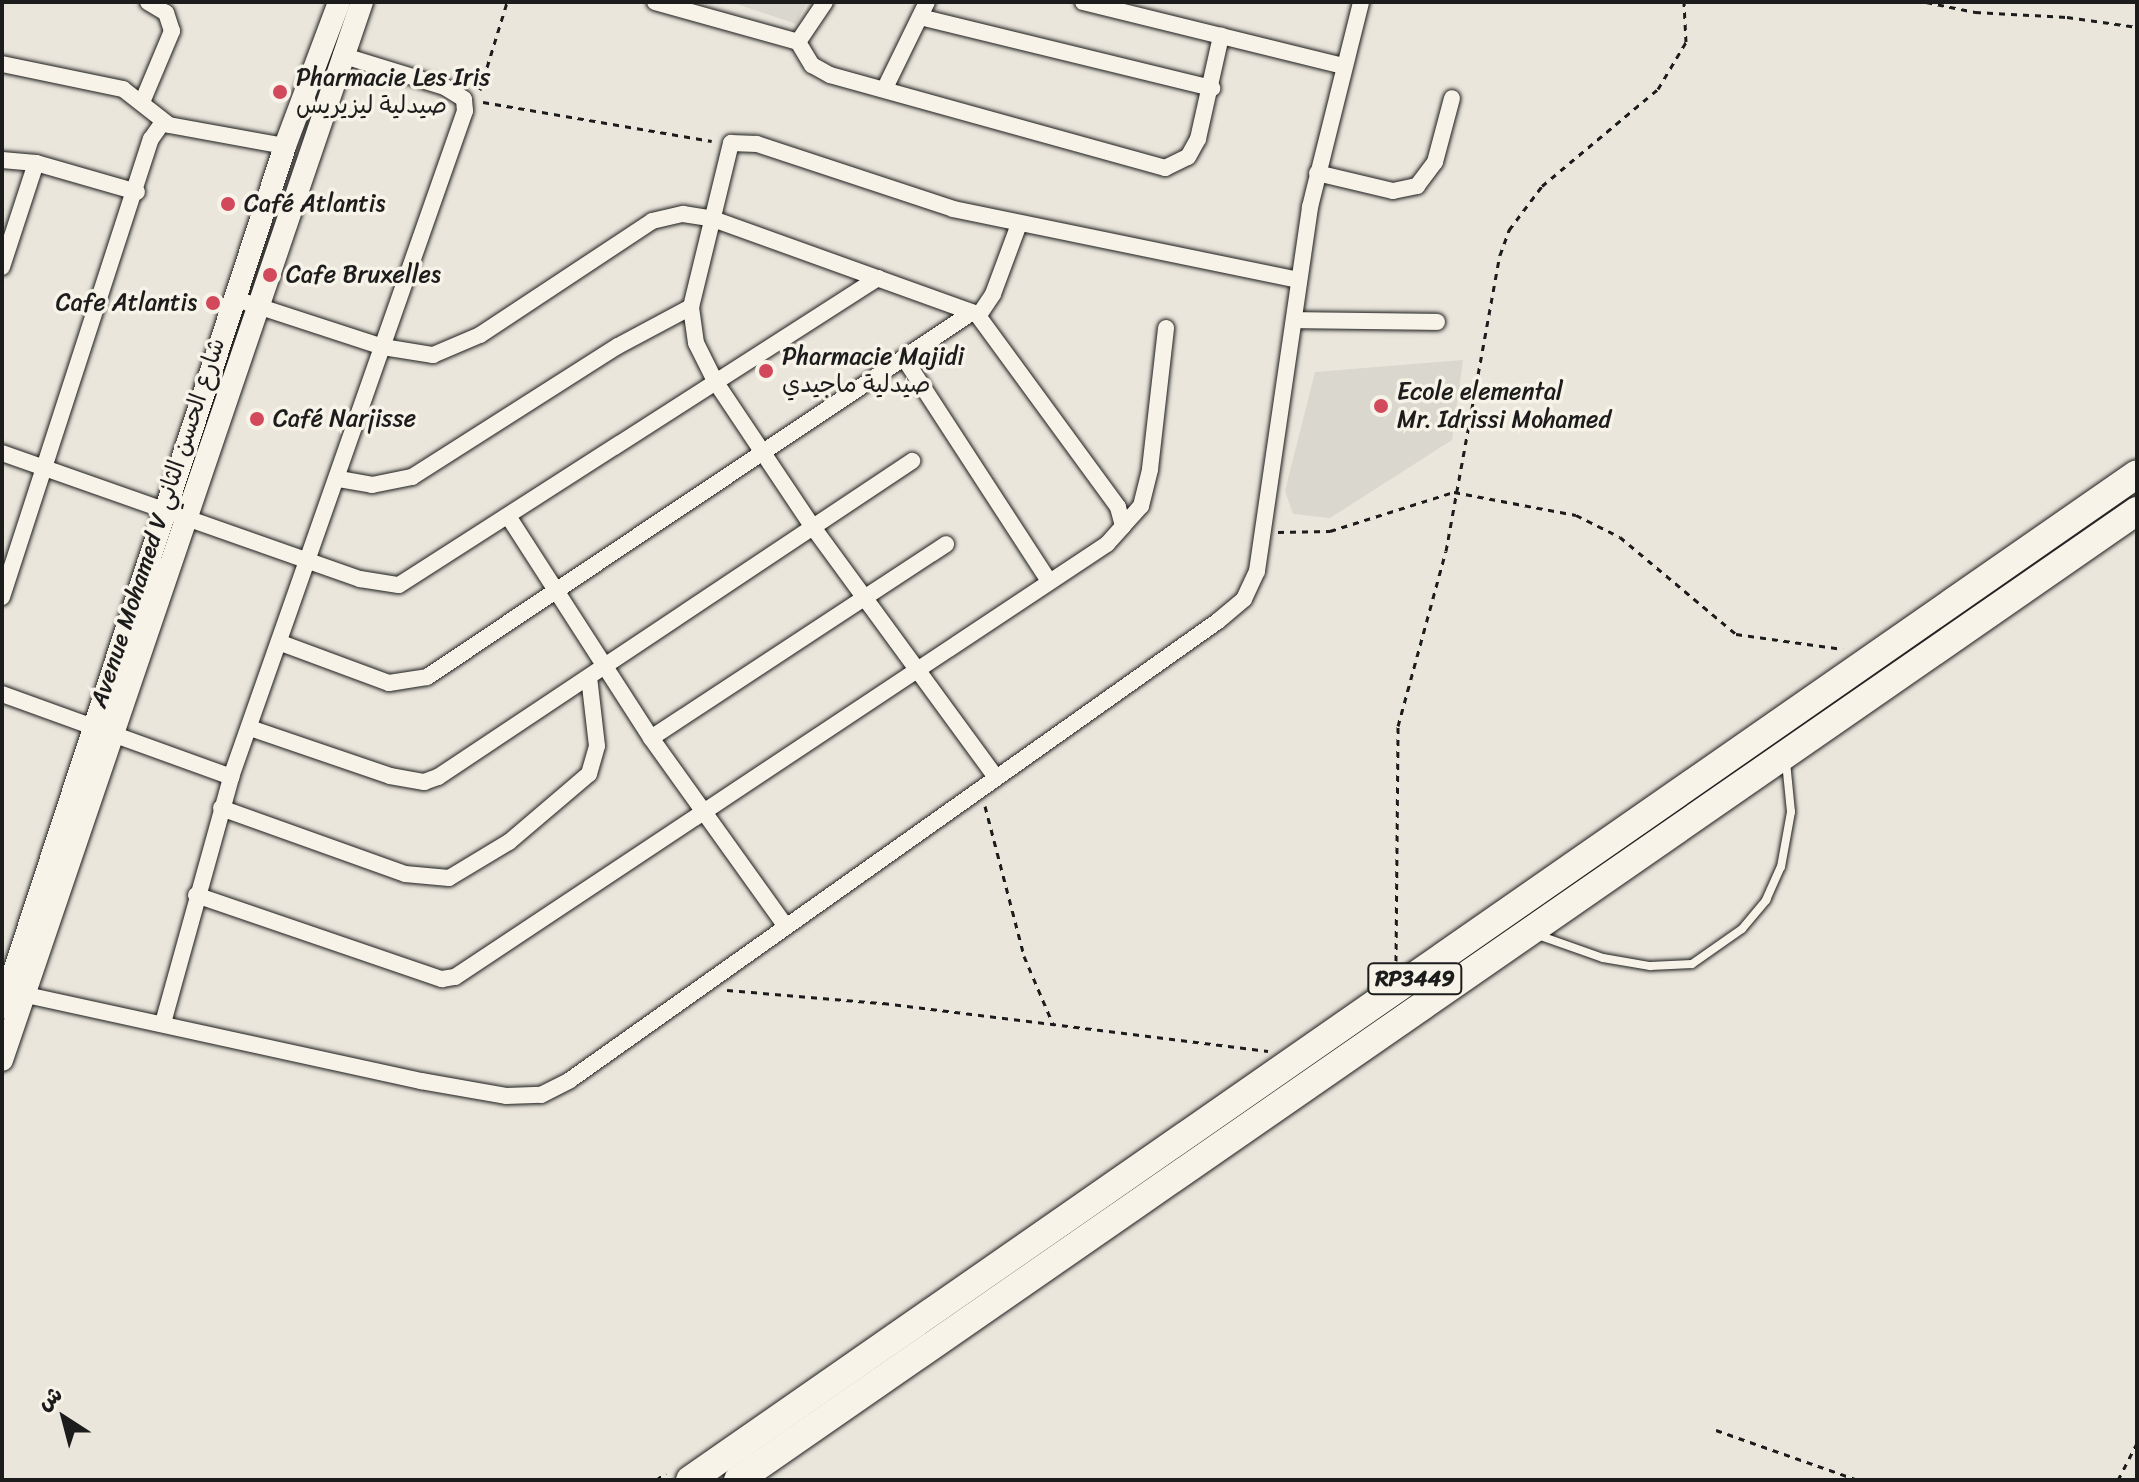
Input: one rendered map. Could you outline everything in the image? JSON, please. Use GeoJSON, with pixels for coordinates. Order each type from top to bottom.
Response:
{"type":"FeatureCollection","features":[{"type":"Feature","properties":{"kind":"highway","name":"RP3449"},"geometry":{"type":"LineString","coordinates":[[690,1480],[2137,474]]}},
{"type":"Feature","properties":{"kind":"highway","name":"RP3449"},"geometry":{"type":"LineString","coordinates":[[738,1480],[2137,511]]}},
{"type":"Feature","properties":{"kind":"main road","name":"Avenue Mohamed V شارع الحسن الثاني"},"geometry":{"type":"LineString","coordinates":[[246,303],[285,146],[339,2]]}},
{"type":"Feature","properties":{"kind":"main road","name":"Avenue Mohamed V شارع الحسن الثاني"},"geometry":{"type":"LineString","coordinates":[[2,1060],[9,995],[106,731],[246,303],[362,2]]}},
{"type":"Feature","properties":{"kind":"street"},"geometry":{"type":"LineString","coordinates":[[148,2],[169,18]]}},
{"type":"Feature","properties":{"kind":"street"},"geometry":{"type":"LineString","coordinates":[[143,100],[171,39],[169,18],[177,2]]}},
{"type":"Feature","properties":{"kind":"street"},"geometry":{"type":"LineString","coordinates":[[655,2],[798,42],[818,70],[1165,168],[1181,163],[1194,148],[1212,88],[1221,36]]}},
{"type":"Feature","properties":{"kind":"street"},"geometry":{"type":"LineString","coordinates":[[798,42],[825,2]]}},
{"type":"Feature","properties":{"kind":"street"},"geometry":{"type":"LineString","coordinates":[[1083,2],[1344,66]]}},
{"type":"Feature","properties":{"kind":"street"},"geometry":{"type":"LineString","coordinates":[[9,995],[163,1023],[372,1072],[523,1096],[556,1089],[1232,611],[1251,586],[1264,529],[1317,173],[1361,2]]}},
{"type":"Feature","properties":{"kind":"street"},"geometry":{"type":"LineString","coordinates":[[885,88],[923,10],[1212,88]]}},
{"type":"Feature","properties":{"kind":"street"},"geometry":{"type":"LineString","coordinates":[[163,1023],[231,777],[339,479],[465,104],[445,87],[341,55]]}},
{"type":"Feature","properties":{"kind":"street"},"geometry":{"type":"LineString","coordinates":[[2,64],[91,80],[143,100],[163,122],[285,146]]}},
{"type":"Feature","properties":{"kind":"street"},"geometry":{"type":"LineString","coordinates":[[1317,173],[1393,191],[1417,186],[1435,162],[1452,98]]}},
{"type":"Feature","properties":{"kind":"street"},"geometry":{"type":"LineString","coordinates":[[2,597],[137,192],[151,139],[163,122]]}},
{"type":"Feature","properties":{"kind":"street"},"geometry":{"type":"LineString","coordinates":[[995,776],[812,526],[715,381],[696,343],[691,307],[731,143],[747,141],[953,209],[1299,280]]}},
{"type":"Feature","properties":{"kind":"street"},"geometry":{"type":"LineString","coordinates":[[2,160],[36,163],[137,192]]}},
{"type":"Feature","properties":{"kind":"street"},"geometry":{"type":"LineString","coordinates":[[2,267],[36,163]]}},
{"type":"Feature","properties":{"kind":"street"},"geometry":{"type":"LineString","coordinates":[[246,303],[383,347],[420,356],[446,352],[480,335],[652,221],[683,214],[713,219],[974,314],[1113,498],[1123,526]]}},
{"type":"Feature","properties":{"kind":"street"},"geometry":{"type":"LineString","coordinates":[[281,643],[389,683],[415,683],[974,314],[993,294],[1019,224]]}},
{"type":"Feature","properties":{"kind":"street"},"geometry":{"type":"LineString","coordinates":[[2,453],[372,582],[399,585],[878,278]]}},
{"type":"Feature","properties":{"kind":"street"},"geometry":{"type":"LineString","coordinates":[[339,479],[372,485],[412,477],[618,346],[691,307]]}},
{"type":"Feature","properties":{"kind":"street"},"geometry":{"type":"LineString","coordinates":[[1294,320],[1437,322]]}},
{"type":"Feature","properties":{"kind":"street"},"geometry":{"type":"LineString","coordinates":[[196,895],[449,979],[1091,556],[1141,506],[1150,469],[1166,328]]}},
{"type":"Feature","properties":{"kind":"street"},"geometry":{"type":"LineString","coordinates":[[906,361],[1049,581]]}},
{"type":"Feature","properties":{"kind":"street"},"geometry":{"type":"LineString","coordinates":[[250,728],[370,770],[424,782],[605,667],[912,461]]}},
{"type":"Feature","properties":{"kind":"street"},"geometry":{"type":"LineString","coordinates":[[508,516],[651,738],[785,925]]}},
{"type":"Feature","properties":{"kind":"street"},"geometry":{"type":"LineString","coordinates":[[651,738],[946,544]]}},
{"type":"Feature","properties":{"kind":"street"},"geometry":{"type":"LineString","coordinates":[[221,808],[405,874],[449,878],[509,842],[589,774],[597,746],[589,677]]}},
{"type":"Feature","properties":{"kind":"street"},"geometry":{"type":"LineString","coordinates":[[2,694],[231,777]]}},
{"type":"Feature","properties":{"kind":"lane"},"geometry":{"type":"LineString","coordinates":[[1531,933],[1603,958],[1650,966],[1692,964],[1705,955],[1742,929],[1766,900],[1781,867],[1791,812],[1786,756]]}},
{"type":"Feature","properties":{"kind":"path"},"geometry":{"type":"LineString","coordinates":[[507,2],[476,101],[731,143]]}},
{"type":"Feature","properties":{"kind":"path"},"geometry":{"type":"LineString","coordinates":[[1396,972],[1398,726],[1436,598],[1454,492],[1509,230],[1549,178],[1658,89],[1686,42],[1684,2]]}},
{"type":"Feature","properties":{"kind":"path"},"geometry":{"type":"LineString","coordinates":[[1926,2],[1975,12],[2067,17],[2137,27]]}},
{"type":"Feature","properties":{"kind":"path"},"geometry":{"type":"LineString","coordinates":[[1264,529],[1292,534],[1330,531],[1454,492],[1576,515],[1603,528],[1736,634],[1854,650]]}},
{"type":"Feature","properties":{"kind":"path"},"geometry":{"type":"LineString","coordinates":[[981,787],[1024,956],[1054,1025]]}},
{"type":"Feature","properties":{"kind":"path"},"geometry":{"type":"LineString","coordinates":[[695,988],[883,1003],[1270,1051]]}},
{"type":"Feature","properties":{"kind":"path"},"geometry":{"type":"LineString","coordinates":[[1716,1430],[1858,1480]]}},
{"type":"Feature","properties":{"kind":"path"},"geometry":{"type":"LineString","coordinates":[[2118,1480],[2137,1443]]}},
{"type":"Feature","properties":{"kind":"shaded area"},"geometry":{"type":"Polygon","coordinates":[[[731,2],[807,2],[796,24],[731,2]]]}},
{"type":"Feature","properties":{"kind":"shaded area","name":"Ecole elemental Mr. Idrissi Mohamed"},"geometry":{"type":"Polygon","coordinates":[[[1463,360],[1452,440],[1330,518],[1293,514],[1285,491],[1315,372],[1463,360]]]}},
{"type":"Feature","properties":{"kind":"place","name":"Pharmacie Les Iris صيدلية ليزيريس"},"geometry":{"type":"Point","coordinates":[280,92]}},
{"type":"Feature","properties":{"kind":"place","name":"Café Atlantis"},"geometry":{"type":"Point","coordinates":[228,204]}},
{"type":"Feature","properties":{"kind":"place","name":"Cafe Bruxelles"},"geometry":{"type":"Point","coordinates":[270,275]}},
{"type":"Feature","properties":{"kind":"place","name":"Cafe Atlantis"},"geometry":{"type":"Point","coordinates":[213,303]}},
{"type":"Feature","properties":{"kind":"place","name":"Pharmacie Majidi صيدلية ماجيدي"},"geometry":{"type":"Point","coordinates":[766,371]}},
{"type":"Feature","properties":{"kind":"place","name":"Ecole elemental Mr. Idrissi Mohamed"},"geometry":{"type":"Point","coordinates":[1381,406]}},
{"type":"Feature","properties":{"kind":"place","name":"Café Narjisse"},"geometry":{"type":"Point","coordinates":[257,419]}}]}
